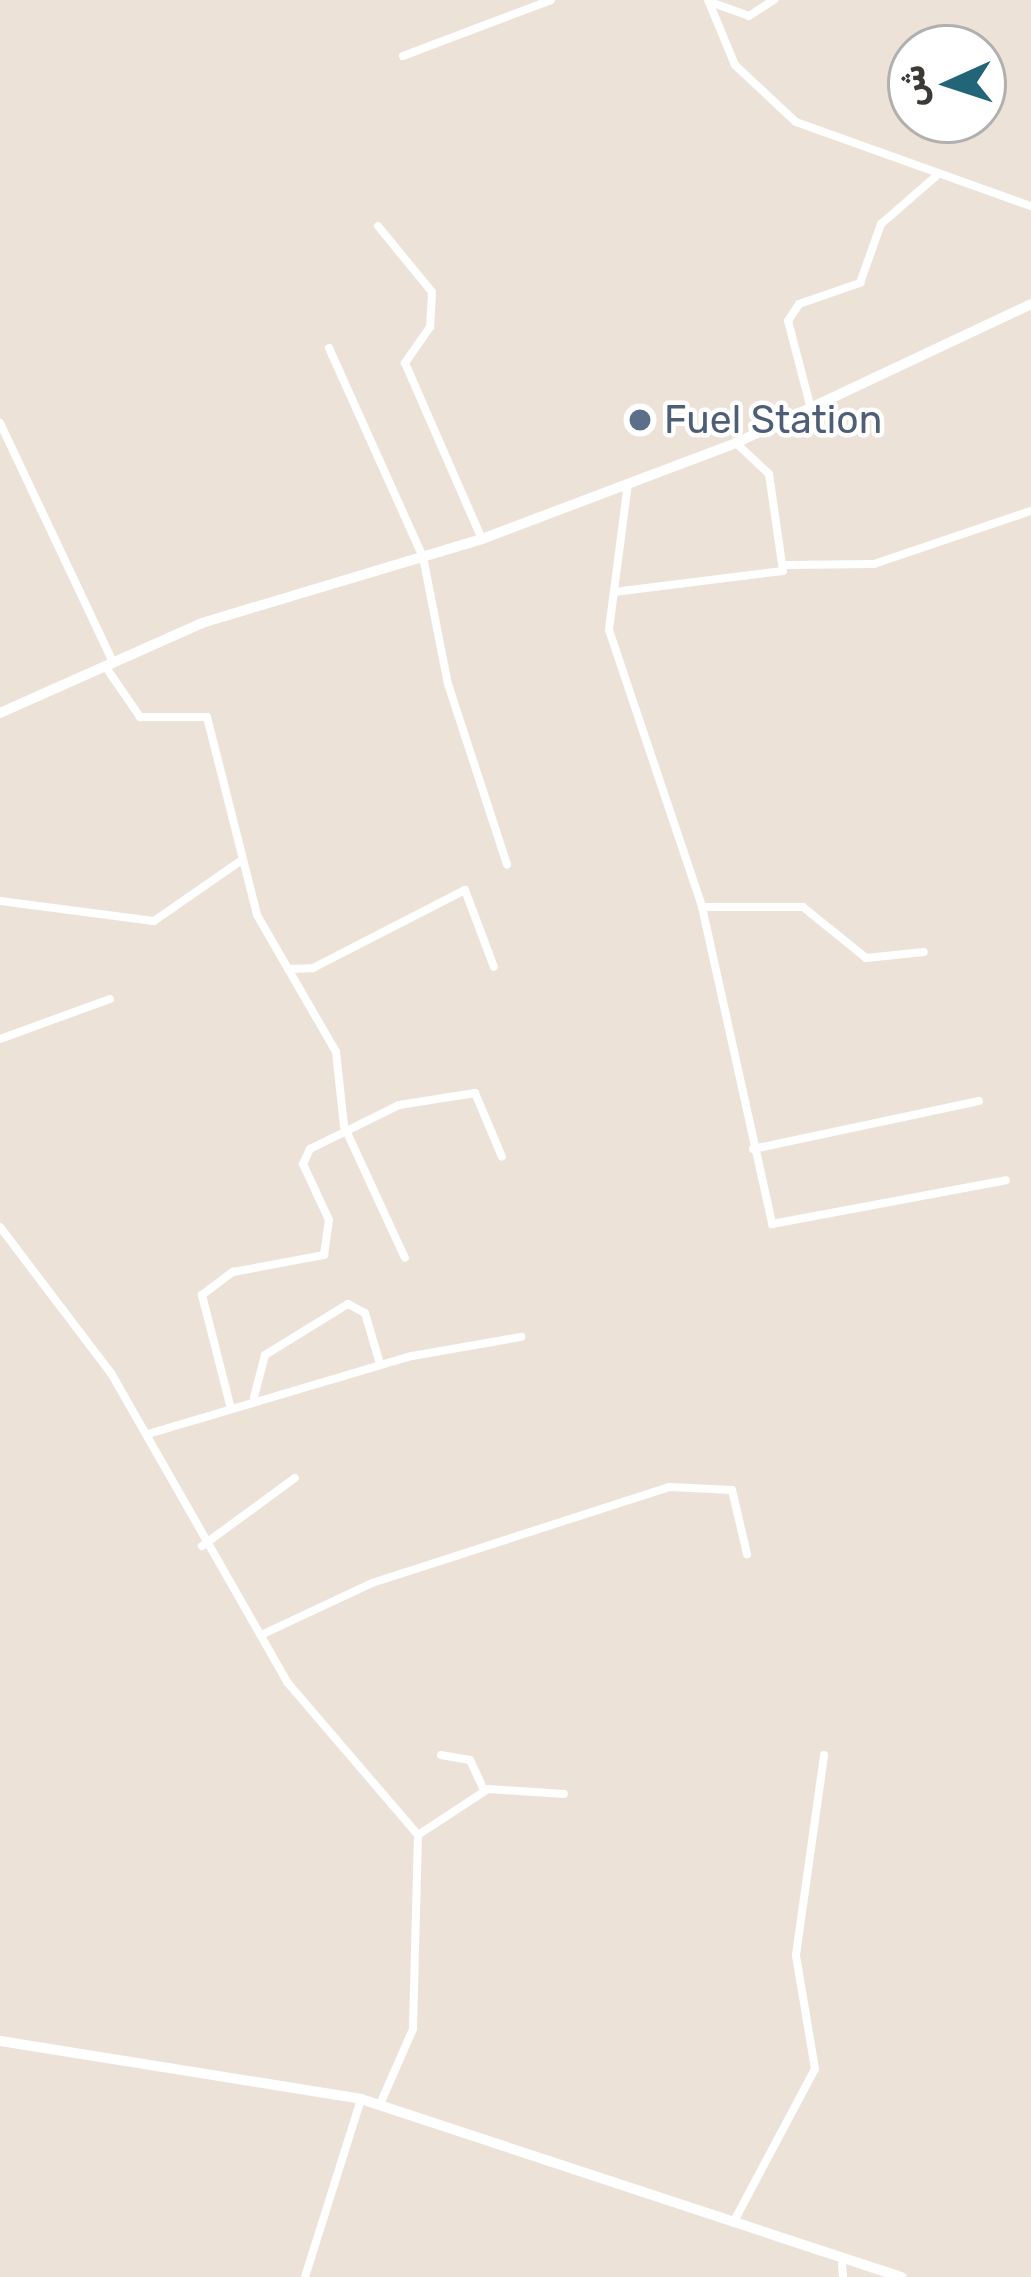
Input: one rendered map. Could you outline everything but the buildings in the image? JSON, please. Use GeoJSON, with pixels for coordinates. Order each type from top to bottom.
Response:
{"type":"FeatureCollection","features":[{"type":"Feature","properties":{"kind":"street"},"geometry":{"type":"LineString","coordinates":[[403,56],[551,0]]}},
{"type":"Feature","properties":{"kind":"street"},"geometry":{"type":"LineString","coordinates":[[708,0],[749,16],[774,0]]}},
{"type":"Feature","properties":{"kind":"street"},"geometry":{"type":"LineString","coordinates":[[708,0],[735,65],[796,122],[936,176],[1031,206]]}},
{"type":"Feature","properties":{"kind":"street"},"geometry":{"type":"LineString","coordinates":[[812,412],[788,321],[799,304],[860,284],[881,224],[936,176]]}},
{"type":"Feature","properties":{"kind":"street"},"geometry":{"type":"LineString","coordinates":[[378,226],[432,292],[430,327],[405,363],[482,539]]}},
{"type":"Feature","properties":{"kind":"street"},"geometry":{"type":"LineString","coordinates":[[0,713],[274,598],[482,539],[736,443],[812,412],[1031,304]]}},
{"type":"Feature","properties":{"kind":"street"},"geometry":{"type":"LineString","coordinates":[[329,348],[423,557],[453,701],[508,865]]}},
{"type":"Feature","properties":{"kind":"street"},"geometry":{"type":"LineString","coordinates":[[0,423],[109,664],[140,717],[207,717],[239,862],[286,969],[336,1052],[344,1126],[405,1258]]}},
{"type":"Feature","properties":{"kind":"street"},"geometry":{"type":"LineString","coordinates":[[613,592],[776,578],[785,565],[765,464],[736,443]]}},
{"type":"Feature","properties":{"kind":"street"},"geometry":{"type":"LineString","coordinates":[[628,483],[609,630],[702,907],[753,1148],[778,1226],[1006,1180]]}},
{"type":"Feature","properties":{"kind":"street"},"geometry":{"type":"LineString","coordinates":[[785,565],[874,564],[1031,512]]}},
{"type":"Feature","properties":{"kind":"street"},"geometry":{"type":"LineString","coordinates":[[0,901],[154,922],[239,862]]}},
{"type":"Feature","properties":{"kind":"street"},"geometry":{"type":"LineString","coordinates":[[286,969],[313,968],[465,890],[494,967]]}},
{"type":"Feature","properties":{"kind":"street"},"geometry":{"type":"LineString","coordinates":[[702,907],[803,907],[866,958],[924,952]]}},
{"type":"Feature","properties":{"kind":"street"},"geometry":{"type":"LineString","coordinates":[[0,1039],[110,999]]}},
{"type":"Feature","properties":{"kind":"street"},"geometry":{"type":"LineString","coordinates":[[230,1405],[202,1295],[233,1272],[324,1255],[326,1210],[303,1158],[344,1126],[476,1093],[502,1157]]}},
{"type":"Feature","properties":{"kind":"street"},"geometry":{"type":"LineString","coordinates":[[753,1148],[980,1101]]}},
{"type":"Feature","properties":{"kind":"street"},"geometry":{"type":"LineString","coordinates":[[0,1227],[148,1434],[202,1546],[298,1699],[418,1835],[413,2029],[380,2104]]}},
{"type":"Feature","properties":{"kind":"street"},"geometry":{"type":"LineString","coordinates":[[254,1397],[265,1355],[348,1304],[365,1313],[380,1364]]}},
{"type":"Feature","properties":{"kind":"street"},"geometry":{"type":"LineString","coordinates":[[148,1434],[254,1397],[380,1364],[521,1337]]}},
{"type":"Feature","properties":{"kind":"street"},"geometry":{"type":"LineString","coordinates":[[202,1546],[295,1478]]}},
{"type":"Feature","properties":{"kind":"street"},"geometry":{"type":"LineString","coordinates":[[261,1635],[372,1583],[669,1487],[732,1490],[747,1554]]}},
{"type":"Feature","properties":{"kind":"street"},"geometry":{"type":"LineString","coordinates":[[441,1755],[470,1760],[484,1790]]}},
{"type":"Feature","properties":{"kind":"street"},"geometry":{"type":"LineString","coordinates":[[732,2224],[814,2068],[796,1955],[824,1755]]}},
{"type":"Feature","properties":{"kind":"street"},"geometry":{"type":"LineString","coordinates":[[418,1835],[484,1790],[564,1794]]}},
{"type":"Feature","properties":{"kind":"street"},"geometry":{"type":"LineString","coordinates":[[0,2041],[361,2099],[732,2224],[842,2271],[902,2277]]}},
{"type":"Feature","properties":{"kind":"street"},"geometry":{"type":"LineString","coordinates":[[305,2277],[361,2099]]}},
{"type":"Feature","properties":{"kind":"place","name":"Fuel Station"},"geometry":{"type":"Point","coordinates":[640,420]}}]}
